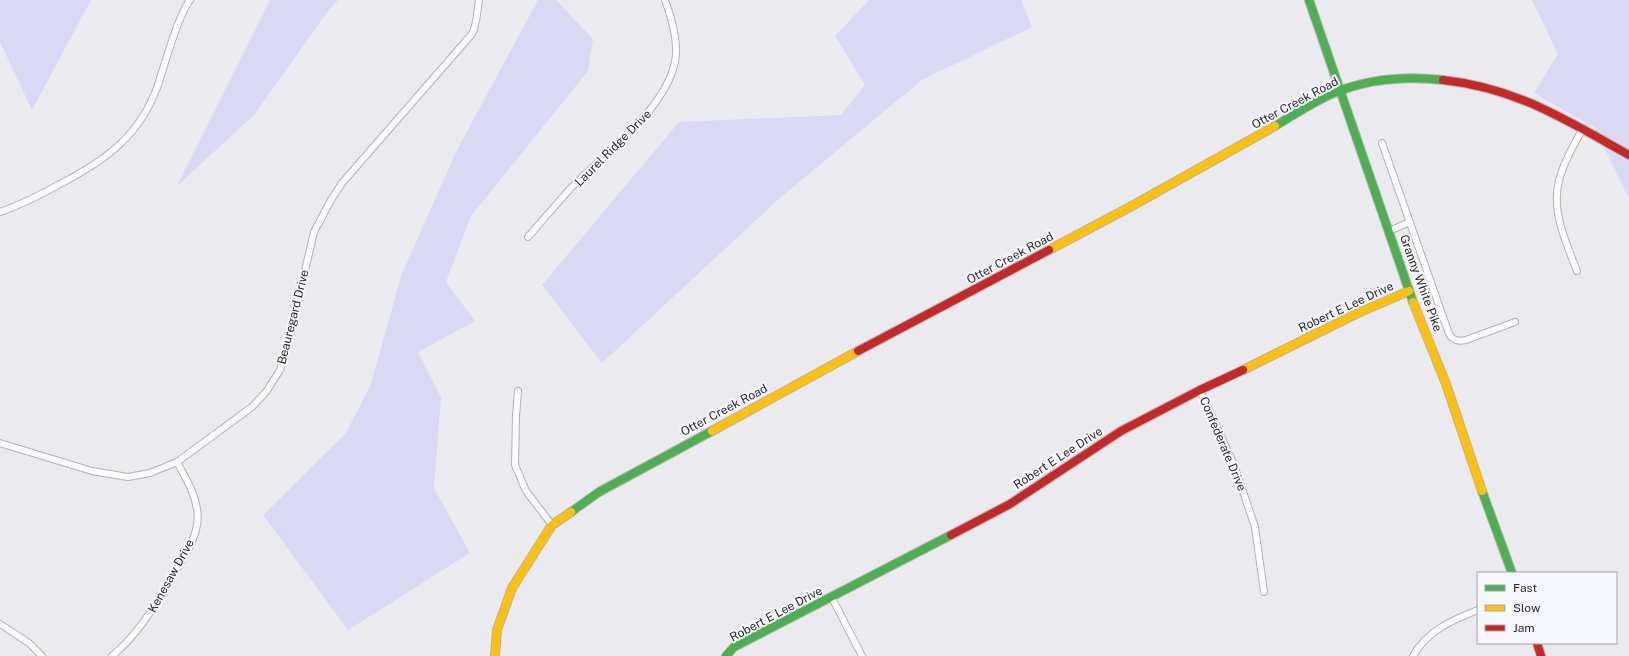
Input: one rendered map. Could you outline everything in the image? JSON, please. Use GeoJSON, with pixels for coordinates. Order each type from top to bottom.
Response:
{"type":"FeatureCollection","features":[{"type":"Feature","properties":{"kind":"street"},"geometry":{"type":"LineString","coordinates":[[0,212],[22,204],[92,167],[126,139],[147,110],[157,87],[172,38],[190,0]]}},
{"type":"Feature","properties":{"kind":"street","name":"Beauregard Drive"},"geometry":{"type":"LineString","coordinates":[[0,443],[92,471],[128,476],[150,473],[178,462],[252,407],[266,392],[280,370],[287,348],[314,232],[330,200],[342,183],[472,34],[476,26],[475,18],[479,0]]}},
{"type":"Feature","properties":{"kind":"street","name":"Laurel Ridge Drive"},"geometry":{"type":"LineString","coordinates":[[528,237],[573,187],[652,109],[670,78],[675,62],[676,45],[665,0]]}},
{"type":"Feature","properties":{"kind":"street","name":"Granny White Pike"},"geometry":{"type":"LineString","coordinates":[[1309,0],[1390,231],[1409,292],[1446,384],[1486,503],[1512,572]]}},
{"type":"Feature","properties":{"kind":"street","name":"Otter Creek Road"},"geometry":{"type":"LineString","coordinates":[[495,656],[497,630],[512,588],[552,525],[605,489],[906,325],[1130,207],[1323,99],[1341,91],[1359,84],[1404,79],[1435,80],[1467,84],[1494,90],[1515,96],[1629,155]]}},
{"type":"Feature","properties":{"kind":"street"},"geometry":{"type":"LineString","coordinates":[[1577,271],[1560,225],[1556,195],[1562,169],[1582,130]]}},
{"type":"Feature","properties":{"kind":"street"},"geometry":{"type":"LineString","coordinates":[[1382,143],[1448,331],[1452,338],[1458,341],[1466,340],[1515,322]]}},
{"type":"Feature","properties":{"kind":"street"},"geometry":{"type":"LineString","coordinates":[[1390,231],[1410,222]]}},
{"type":"Feature","properties":{"kind":"street","name":"Robert E Lee Drive"},"geometry":{"type":"LineString","coordinates":[[726,656],[734,647],[810,607],[832,598],[1010,504],[1121,431],[1200,390],[1273,356],[1362,311],[1409,292]]}},
{"type":"Feature","properties":{"kind":"street","name":"Confederate Drive"},"geometry":{"type":"LineString","coordinates":[[1200,390],[1234,465],[1255,527],[1264,592]]}},
{"type":"Feature","properties":{"kind":"street"},"geometry":{"type":"LineString","coordinates":[[518,391],[515,465],[526,491],[552,525]]}},
{"type":"Feature","properties":{"kind":"street","name":"Kenesaw Drive"},"geometry":{"type":"LineString","coordinates":[[112,656],[135,634],[151,613],[190,547],[197,524],[196,505],[178,462]]}},
{"type":"Feature","properties":{"kind":"street"},"geometry":{"type":"LineString","coordinates":[[832,598],[862,656]]}},
{"type":"Feature","properties":{"kind":"street"},"geometry":{"type":"LineString","coordinates":[[1413,656],[1420,645],[1434,632],[1452,620],[1477,610]]}},
{"type":"Feature","properties":{"kind":"street"},"geometry":{"type":"LineString","coordinates":[[0,624],[29,643],[42,656]]}},
{"type":"Feature","properties":{"kind":"street"},"geometry":{"type":"LineString","coordinates":[[1536,644],[1541,656]]}},
{"type":"Feature","properties":{"kind":"shaded area"},"geometry":{"type":"Polygon","coordinates":[[[0,0],[91,0],[32,110],[0,42],[0,0]]]}},
{"type":"Feature","properties":{"kind":"shaded area"},"geometry":{"type":"Polygon","coordinates":[[[270,0],[338,0],[327,12],[255,114],[177,186],[270,0]]]}},
{"type":"Feature","properties":{"kind":"shaded area"},"geometry":{"type":"Polygon","coordinates":[[[538,0],[556,0],[593,39],[588,71],[471,216],[446,282],[475,321],[418,352],[441,397],[434,488],[470,553],[348,630],[263,515],[346,433],[371,384],[401,276],[457,150],[538,0]]]}},
{"type":"Feature","properties":{"kind":"shaded area"},"geometry":{"type":"Polygon","coordinates":[[[869,0],[1021,0],[1032,27],[922,80],[781,197],[602,363],[542,285],[679,122],[841,115],[865,85],[835,36],[869,0]]]}},
{"type":"Feature","properties":{"kind":"shaded area"},"geometry":{"type":"Polygon","coordinates":[[[1532,0],[1629,0],[1629,198],[1594,127],[1534,93],[1558,54],[1532,0]]]}},
{"type":"Feature","properties":{"kind":"traffic: fast"},"geometry":{"type":"LineString","coordinates":[[1309,0],[1413,302]]}},
{"type":"Feature","properties":{"kind":"traffic: fast"},"geometry":{"type":"LineString","coordinates":[[1275,126],[1327,96],[1360,84],[1416,78],[1443,80]]}},
{"type":"Feature","properties":{"kind":"traffic: fast"},"geometry":{"type":"LineString","coordinates":[[571,512],[599,492],[712,431]]}},
{"type":"Feature","properties":{"kind":"traffic: fast"},"geometry":{"type":"LineString","coordinates":[[1482,491],[1512,572]]}},
{"type":"Feature","properties":{"kind":"traffic: fast"},"geometry":{"type":"LineString","coordinates":[[726,656],[734,647],[951,535]]}},
{"type":"Feature","properties":{"kind":"traffic: slow"},"geometry":{"type":"LineString","coordinates":[[1049,250],[1130,207],[1275,126]]}},
{"type":"Feature","properties":{"kind":"traffic: slow"},"geometry":{"type":"LineString","coordinates":[[1243,370],[1358,313],[1409,291]]}},
{"type":"Feature","properties":{"kind":"traffic: slow"},"geometry":{"type":"LineString","coordinates":[[1413,302],[1446,384],[1482,491]]}},
{"type":"Feature","properties":{"kind":"traffic: slow"},"geometry":{"type":"LineString","coordinates":[[712,431],[858,351]]}},
{"type":"Feature","properties":{"kind":"traffic: slow"},"geometry":{"type":"LineString","coordinates":[[495,656],[497,630],[512,588],[552,525],[571,512]]}},
{"type":"Feature","properties":{"kind":"traffic: jam"},"geometry":{"type":"LineString","coordinates":[[1443,80],[1470,84],[1518,98],[1562,118],[1629,155]]}},
{"type":"Feature","properties":{"kind":"traffic: jam"},"geometry":{"type":"LineString","coordinates":[[858,351],[1049,250]]}},
{"type":"Feature","properties":{"kind":"traffic: jam"},"geometry":{"type":"LineString","coordinates":[[951,535],[1010,504],[1121,431],[1200,390],[1243,370]]}},
{"type":"Feature","properties":{"kind":"traffic: jam"},"geometry":{"type":"LineString","coordinates":[[1537,644],[1541,656]]}}]}
